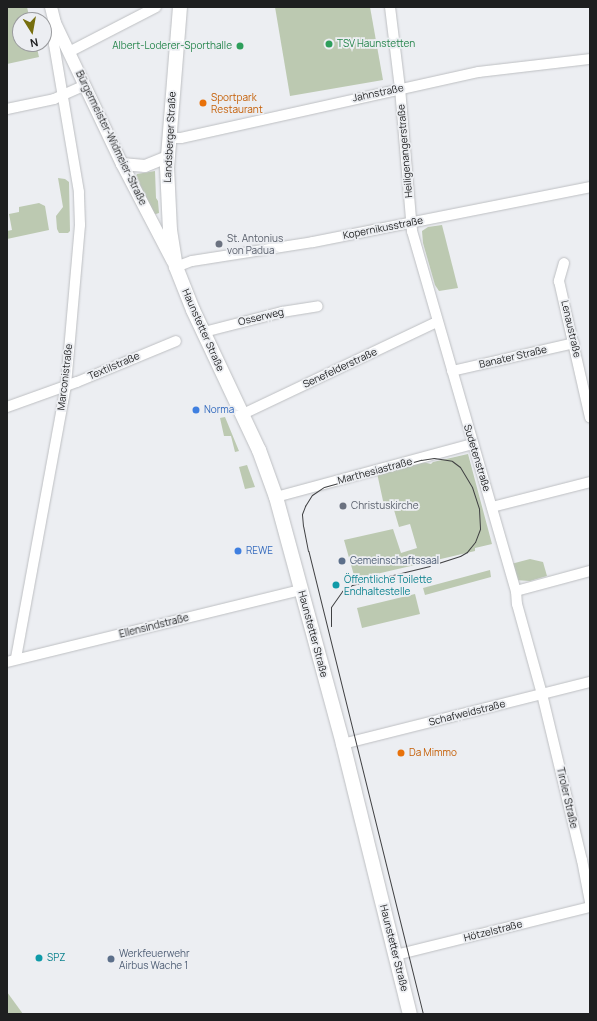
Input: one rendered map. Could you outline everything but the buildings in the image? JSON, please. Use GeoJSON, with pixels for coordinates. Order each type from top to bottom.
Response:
{"type":"FeatureCollection","features":[{"type":"Feature","properties":{"kind":"main road","name":"Landsberger Straße"},"geometry":{"type":"LineString","coordinates":[[176,268],[168,205],[167,157],[180,7]]}},
{"type":"Feature","properties":{"kind":"main road","name":"Haunstetter Straße"},"geometry":{"type":"LineString","coordinates":[[176,268],[193,310],[259,450],[276,497],[343,744],[410,1014]]}},
{"type":"Feature","properties":{"kind":"street","name":"Bürgermeister-Widmeier-Straße"},"geometry":{"type":"LineString","coordinates":[[51,7],[56,23],[69,52],[122,164],[176,268]]}},
{"type":"Feature","properties":{"kind":"street"},"geometry":{"type":"LineString","coordinates":[[69,52],[156,7]]}},
{"type":"Feature","properties":{"kind":"street","name":"Heiligenangerstraße"},"geometry":{"type":"LineString","coordinates":[[390,7],[400,88],[410,223]]}},
{"type":"Feature","properties":{"kind":"street","name":"Marconistraße"},"geometry":{"type":"LineString","coordinates":[[12,660],[66,384],[80,208],[54,44],[56,23]]}},
{"type":"Feature","properties":{"kind":"street","name":"Jahnstraße"},"geometry":{"type":"LineString","coordinates":[[168,138],[180,138],[400,88],[479,72],[590,59]]}},
{"type":"Feature","properties":{"kind":"street"},"geometry":{"type":"LineString","coordinates":[[7,109],[54,99],[85,85]]}},
{"type":"Feature","properties":{"kind":"street"},"geometry":{"type":"LineString","coordinates":[[122,164],[145,166],[167,157]]}},
{"type":"Feature","properties":{"kind":"street","name":"Kopernikusstraße"},"geometry":{"type":"LineString","coordinates":[[176,268],[192,261],[313,242],[590,187]]}},
{"type":"Feature","properties":{"kind":"street","name":"Sudetenstraße"},"geometry":{"type":"LineString","coordinates":[[410,223],[437,322],[516,591],[517,604],[542,694]]}},
{"type":"Feature","properties":{"kind":"street","name":"Lenaustraße"},"geometry":{"type":"LineString","coordinates":[[564,263],[559,281],[590,418]]}},
{"type":"Feature","properties":{"kind":"street","name":"Osserweg"},"geometry":{"type":"LineString","coordinates":[[204,332],[282,312],[318,306]]}},
{"type":"Feature","properties":{"kind":"street","name":"Senefelderstraße"},"geometry":{"type":"LineString","coordinates":[[242,414],[437,322]]}},
{"type":"Feature","properties":{"kind":"street","name":"Textilstraße"},"geometry":{"type":"LineString","coordinates":[[7,407],[66,384],[77,382],[176,341]]}},
{"type":"Feature","properties":{"kind":"street","name":"Banater Straße"},"geometry":{"type":"LineString","coordinates":[[452,371],[574,343]]}},
{"type":"Feature","properties":{"kind":"street","name":"Marthesiastraße"},"geometry":{"type":"LineString","coordinates":[[276,497],[473,444]]}},
{"type":"Feature","properties":{"kind":"street"},"geometry":{"type":"LineString","coordinates":[[492,507],[590,482]]}},
{"type":"Feature","properties":{"kind":"street"},"geometry":{"type":"LineString","coordinates":[[516,591],[590,571]]}},
{"type":"Feature","properties":{"kind":"street","name":"Ellensindstraße"},"geometry":{"type":"LineString","coordinates":[[12,660],[301,590]]}},
{"type":"Feature","properties":{"kind":"street","name":"Schafweidstraße"},"geometry":{"type":"LineString","coordinates":[[343,744],[590,682]]}},
{"type":"Feature","properties":{"kind":"street","name":"Tiroler Straße"},"geometry":{"type":"LineString","coordinates":[[542,694],[582,860],[590,902]]}},
{"type":"Feature","properties":{"kind":"street","name":"Hötzelstraße"},"geometry":{"type":"LineString","coordinates":[[396,955],[590,907]]}},
{"type":"Feature","properties":{"kind":"green space"},"geometry":{"type":"Polygon","coordinates":[[[7,7],[27,7],[28,12],[12,12],[12,52],[38,52],[39,57],[7,64],[7,7]]]}},
{"type":"Feature","properties":{"kind":"green space","name":"TSV Haunstetten"},"geometry":{"type":"Polygon","coordinates":[[[275,7],[370,7],[383,80],[290,96],[275,7]]]}},
{"type":"Feature","properties":{"kind":"green space"},"geometry":{"type":"Polygon","coordinates":[[[155,171],[156,198],[158,201],[159,213],[154,214],[136,176],[137,174],[155,171]]]}},
{"type":"Feature","properties":{"kind":"green space"},"geometry":{"type":"Polygon","coordinates":[[[58,178],[65,179],[69,182],[70,231],[68,233],[59,233],[57,229],[56,216],[63,207],[58,178]]]}},
{"type":"Feature","properties":{"kind":"green space"},"geometry":{"type":"Polygon","coordinates":[[[39,203],[45,206],[49,230],[7,239],[7,231],[12,230],[9,214],[19,212],[19,207],[39,203]]]}},
{"type":"Feature","properties":{"kind":"green space"},"geometry":{"type":"Polygon","coordinates":[[[442,225],[458,288],[439,291],[435,285],[423,243],[422,231],[428,227],[442,225]]]}},
{"type":"Feature","properties":{"kind":"green space"},"geometry":{"type":"Polygon","coordinates":[[[225,417],[239,451],[235,452],[231,436],[224,436],[220,418],[225,417]]]}},
{"type":"Feature","properties":{"kind":"green space"},"geometry":{"type":"Polygon","coordinates":[[[468,454],[492,544],[475,548],[475,551],[355,579],[344,540],[393,529],[401,553],[417,548],[410,524],[399,527],[394,510],[385,510],[377,473],[423,462],[431,464],[433,462],[468,454]]]}},
{"type":"Feature","properties":{"kind":"green space"},"geometry":{"type":"Polygon","coordinates":[[[247,465],[255,487],[245,489],[239,467],[247,465]]]}},
{"type":"Feature","properties":{"kind":"green space"},"geometry":{"type":"Polygon","coordinates":[[[530,559],[543,562],[547,576],[530,581],[515,580],[511,564],[530,559]]]}},
{"type":"Feature","properties":{"kind":"green space"},"geometry":{"type":"Polygon","coordinates":[[[490,570],[491,577],[425,595],[423,588],[490,570]]]}},
{"type":"Feature","properties":{"kind":"green space"},"geometry":{"type":"Polygon","coordinates":[[[415,594],[420,614],[362,628],[357,608],[415,594]]]}},
{"type":"Feature","properties":{"kind":"green space"},"geometry":{"type":"Polygon","coordinates":[[[7,992],[23,1014],[7,1014],[7,992]]]}},
{"type":"Feature","properties":{"kind":"tram line"},"geometry":{"type":"LineString","coordinates":[[423,1014],[308,551],[302,514],[305,506],[312,495],[324,487],[421,460],[434,458],[452,461],[460,467],[472,487],[479,509],[480,529],[475,542],[467,552],[439,563]]}},
{"type":"Feature","properties":{"kind":"tram line"},"geometry":{"type":"LineString","coordinates":[[331,626],[331,607],[342,591],[352,585],[430,566]]}},
{"type":"Feature","properties":{"kind":"place","name":"TSV Haunstetten"},"geometry":{"type":"Point","coordinates":[329,44]}},
{"type":"Feature","properties":{"kind":"place","name":"Albert-Loderer-Sporthalle"},"geometry":{"type":"Point","coordinates":[240,46]}},
{"type":"Feature","properties":{"kind":"place","name":"Sportpark Restaurant"},"geometry":{"type":"Point","coordinates":[203,103]}},
{"type":"Feature","properties":{"kind":"place","name":"St. Antonius von Padua"},"geometry":{"type":"Point","coordinates":[219,244]}},
{"type":"Feature","properties":{"kind":"place","name":"Norma"},"geometry":{"type":"Point","coordinates":[196,410]}},
{"type":"Feature","properties":{"kind":"place","name":"Christuskirche"},"geometry":{"type":"Point","coordinates":[343,506]}},
{"type":"Feature","properties":{"kind":"place","name":"REWE"},"geometry":{"type":"Point","coordinates":[238,551]}},
{"type":"Feature","properties":{"kind":"place","name":"Gemeinschaftssaal"},"geometry":{"type":"Point","coordinates":[342,561]}},
{"type":"Feature","properties":{"kind":"place","name":"Öffentliche Toilette Endhaltestelle"},"geometry":{"type":"Point","coordinates":[336,585]}},
{"type":"Feature","properties":{"kind":"place","name":"Da Mimmo"},"geometry":{"type":"Point","coordinates":[401,753]}},
{"type":"Feature","properties":{"kind":"place","name":"SPZ"},"geometry":{"type":"Point","coordinates":[39,958]}},
{"type":"Feature","properties":{"kind":"place","name":"Werkfeuerwehr Airbus Wache 1"},"geometry":{"type":"Point","coordinates":[111,959]}}]}
